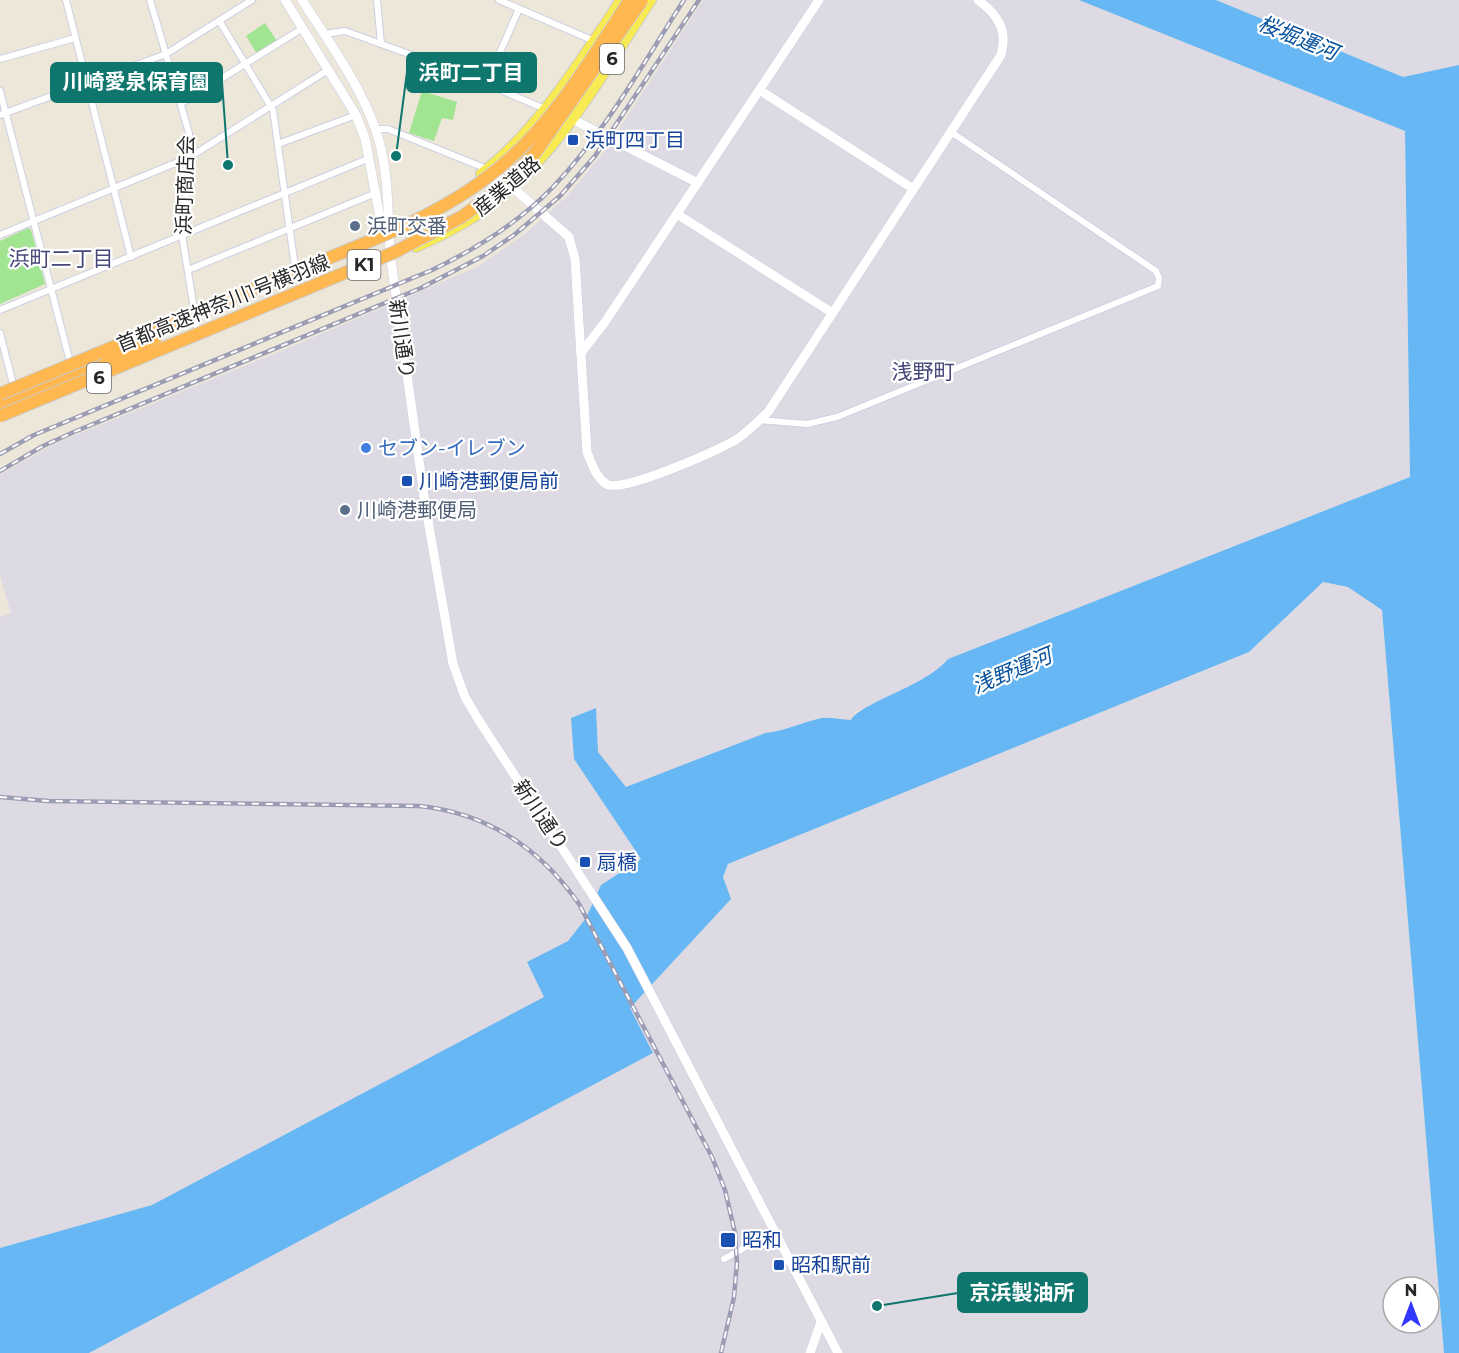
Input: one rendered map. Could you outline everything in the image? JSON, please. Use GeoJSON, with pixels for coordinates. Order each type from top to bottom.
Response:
{"type":"FeatureCollection","features":[{"type":"Feature","properties":{"kind":"highway","name":"首都高速神奈川1号横羽線"},"geometry":{"type":"LineString","coordinates":[[0,392],[348,250],[443,206],[477,186],[509,160],[568,91],[630,0]]}},
{"type":"Feature","properties":{"kind":"highway","name":"首都高速神奈川1号横羽線"},"geometry":{"type":"LineString","coordinates":[[0,417],[349,272],[444,229],[503,186],[553,131],[642,0]]}},
{"type":"Feature","properties":{"kind":"highway"},"geometry":{"type":"LineString","coordinates":[[32,405],[109,361],[317,268],[348,250]]}},
{"type":"Feature","properties":{"kind":"highway"},"geometry":{"type":"LineString","coordinates":[[0,406],[266,297],[349,272]]}},
{"type":"Feature","properties":{"kind":"main road","name":"産業道路"},"geometry":{"type":"LineString","coordinates":[[0,392],[13,384],[388,229],[435,206],[487,170],[545,109],[621,0]]}},
{"type":"Feature","properties":{"kind":"main road","name":"産業道路"},"geometry":{"type":"LineString","coordinates":[[0,417],[391,260],[446,232],[491,205],[542,157],[573,118],[651,0]]}},
{"type":"Feature","properties":{"kind":"street"},"geometry":{"type":"LineString","coordinates":[[66,0],[131,257]]}},
{"type":"Feature","properties":{"kind":"street","name":"浜町商店会"},"geometry":{"type":"LineString","coordinates":[[150,0],[182,103],[190,157],[182,235],[199,337]]}},
{"type":"Feature","properties":{"kind":"street"},"geometry":{"type":"LineString","coordinates":[[3,114],[166,54],[252,0]]}},
{"type":"Feature","properties":{"kind":"street","name":"新川通り"},"geometry":{"type":"LineString","coordinates":[[285,0],[356,116],[369,158],[380,217],[388,229]]}},
{"type":"Feature","properties":{"kind":"street","name":"新川通り"},"geometry":{"type":"LineString","coordinates":[[302,0],[348,74],[376,129],[389,194],[388,229],[391,260],[426,514],[453,664],[465,697],[627,948],[838,1353]]}},
{"type":"Feature","properties":{"kind":"street"},"geometry":{"type":"LineString","coordinates":[[377,0],[381,44]]}},
{"type":"Feature","properties":{"kind":"street"},"geometry":{"type":"LineString","coordinates":[[499,0],[594,40]]}},
{"type":"Feature","properties":{"kind":"street"},"geometry":{"type":"LineString","coordinates":[[581,353],[605,322],[678,214],[819,0]]}},
{"type":"Feature","properties":{"kind":"street"},"geometry":{"type":"LineString","coordinates":[[376,129],[388,129],[487,170],[512,187],[569,237],[575,259],[587,452],[595,473],[607,485],[621,487],[639,482],[733,441],[768,412],[831,312],[1001,55],[1004,43],[1002,27],[994,12],[978,0]]}},
{"type":"Feature","properties":{"kind":"street"},"geometry":{"type":"LineString","coordinates":[[486,84],[519,9]]}},
{"type":"Feature","properties":{"kind":"street"},"geometry":{"type":"LineString","coordinates":[[220,22],[271,106],[295,267]]}},
{"type":"Feature","properties":{"kind":"street"},"geometry":{"type":"LineString","coordinates":[[182,103],[303,28]]}},
{"type":"Feature","properties":{"kind":"street"},"geometry":{"type":"LineString","coordinates":[[324,34],[345,31],[573,118],[698,183]]}},
{"type":"Feature","properties":{"kind":"street"},"geometry":{"type":"LineString","coordinates":[[0,59],[75,38]]}},
{"type":"Feature","properties":{"kind":"street"},"geometry":{"type":"LineString","coordinates":[[0,235],[190,157],[328,70]]}},
{"type":"Feature","properties":{"kind":"street"},"geometry":{"type":"LineString","coordinates":[[0,91],[3,114],[70,362]]}},
{"type":"Feature","properties":{"kind":"street"},"geometry":{"type":"LineString","coordinates":[[760,91],[912,188]]}},
{"type":"Feature","properties":{"kind":"street"},"geometry":{"type":"LineString","coordinates":[[278,144],[356,116]]}},
{"type":"Feature","properties":{"kind":"street"},"geometry":{"type":"LineString","coordinates":[[759,420],[807,424],[837,417],[1158,286],[1156,271],[951,132]]}},
{"type":"Feature","properties":{"kind":"street"},"geometry":{"type":"LineString","coordinates":[[0,310],[369,158]]}},
{"type":"Feature","properties":{"kind":"street"},"geometry":{"type":"LineString","coordinates":[[188,270],[377,193]]}},
{"type":"Feature","properties":{"kind":"street"},"geometry":{"type":"LineString","coordinates":[[678,214],[831,312]]}},
{"type":"Feature","properties":{"kind":"street"},"geometry":{"type":"LineString","coordinates":[[0,333],[1,345],[13,384]]}},
{"type":"Feature","properties":{"kind":"street"},"geometry":{"type":"LineString","coordinates":[[724,1259],[775,1231]]}},
{"type":"Feature","properties":{"kind":"street"},"geometry":{"type":"LineString","coordinates":[[810,1353],[821,1322]]}},
{"type":"Feature","properties":{"kind":"shaded area"},"geometry":{"type":"Polygon","coordinates":[[[703,0],[1079,0],[1405,131],[1410,477],[948,659],[938,671],[897,694],[855,712],[851,720],[834,721],[824,718],[783,731],[765,733],[626,787],[598,752],[596,708],[571,718],[574,759],[641,859],[601,885],[586,918],[568,941],[527,962],[545,997],[152,1205],[0,1248],[0,617],[11,613],[0,576],[0,475],[54,444],[281,351],[477,267],[526,233],[568,195],[603,153],[703,0]]]}},
{"type":"Feature","properties":{"kind":"shaded area"},"geometry":{"type":"Polygon","coordinates":[[[1216,0],[1459,0],[1459,65],[1403,77],[1216,0]]]}},
{"type":"Feature","properties":{"kind":"shaded area"},"geometry":{"type":"Polygon","coordinates":[[[1322,582],[1348,587],[1382,609],[1438,1275],[1381,1275],[1381,1335],[1441,1335],[1441,1317],[1444,1353],[89,1353],[653,1053],[629,1008],[731,899],[723,877],[728,864],[1249,652],[1322,582]]]}},
{"type":"Feature","properties":{"kind":"green space"},"geometry":{"type":"Polygon","coordinates":[[[265,23],[277,41],[257,54],[246,36],[265,23]]]}},
{"type":"Feature","properties":{"kind":"green space"},"geometry":{"type":"Polygon","coordinates":[[[422,91],[457,102],[453,120],[442,118],[434,141],[409,133],[422,91]]]}},
{"type":"Feature","properties":{"kind":"green space"},"geometry":{"type":"Polygon","coordinates":[[[28,228],[31,230],[45,284],[0,304],[0,241],[28,228]]]}},
{"type":"Feature","properties":{"kind":"water"},"geometry":{"type":"Polygon","coordinates":[[[1079,0],[1216,0],[1403,77],[1459,65],[1459,1353],[1444,1353],[1441,1275],[1437,1275],[1382,610],[1348,587],[1323,582],[1249,652],[728,864],[723,877],[731,899],[630,1008],[653,1053],[89,1353],[0,1353],[0,1248],[152,1205],[544,997],[527,962],[568,941],[586,918],[601,885],[641,859],[574,759],[571,718],[596,708],[598,752],[626,787],[765,733],[822,718],[851,720],[867,707],[925,678],[948,659],[1410,477],[1405,131],[1079,0]]]}},
{"type":"Feature","properties":{"kind":"railway"},"geometry":{"type":"LineString","coordinates":[[0,454],[34,435],[432,270],[496,234],[539,201],[589,145],[684,0]]}},
{"type":"Feature","properties":{"kind":"railway"},"geometry":{"type":"LineString","coordinates":[[0,471],[43,446],[74,432],[421,288],[483,256],[514,235],[560,196],[595,156],[699,0]]}},
{"type":"Feature","properties":{"kind":"railway"},"geometry":{"type":"LineString","coordinates":[[0,797],[48,801],[419,806],[467,816],[489,825],[529,850],[564,884],[579,904],[712,1157],[725,1190],[735,1233],[737,1263],[734,1297],[721,1353]]}},
{"type":"Feature","properties":{"kind":"place","name":"浜町四丁目"},"geometry":{"type":"Point","coordinates":[573,140]}},
{"type":"Feature","properties":{"kind":"place","name":"浜町二丁目"},"geometry":{"type":"Point","coordinates":[396,156]}},
{"type":"Feature","properties":{"kind":"place","name":"川崎愛泉保育園"},"geometry":{"type":"Point","coordinates":[228,165]}},
{"type":"Feature","properties":{"kind":"place","name":"浜町交番"},"geometry":{"type":"Point","coordinates":[355,226]}},
{"type":"Feature","properties":{"kind":"place","name":"セブン-イレブン"},"geometry":{"type":"Point","coordinates":[366,448]}},
{"type":"Feature","properties":{"kind":"place","name":"川崎港郵便局前"},"geometry":{"type":"Point","coordinates":[407,481]}},
{"type":"Feature","properties":{"kind":"place","name":"川崎港郵便局"},"geometry":{"type":"Point","coordinates":[345,510]}},
{"type":"Feature","properties":{"kind":"place","name":"扇橋"},"geometry":{"type":"Point","coordinates":[585,862]}},
{"type":"Feature","properties":{"kind":"place","name":"昭和"},"geometry":{"type":"Point","coordinates":[728,1240]}},
{"type":"Feature","properties":{"kind":"place","name":"昭和駅前"},"geometry":{"type":"Point","coordinates":[779,1265]}},
{"type":"Feature","properties":{"kind":"place","name":"京浜製油所"},"geometry":{"type":"Point","coordinates":[877,1306]}},
{"type":"Feature","properties":{"kind":"district","name":"浜町二丁目"},"geometry":{"type":"Point","coordinates":[61,259]}},
{"type":"Feature","properties":{"kind":"district","name":"浅野町"},"geometry":{"type":"Point","coordinates":[923,372]}},
{"type":"Feature","properties":{"kind":"water label","name":"桜堀運河"},"geometry":{"type":"Point","coordinates":[1298,38]}},
{"type":"Feature","properties":{"kind":"water label","name":"浅野運河"},"geometry":{"type":"Point","coordinates":[1012,671]}}]}
